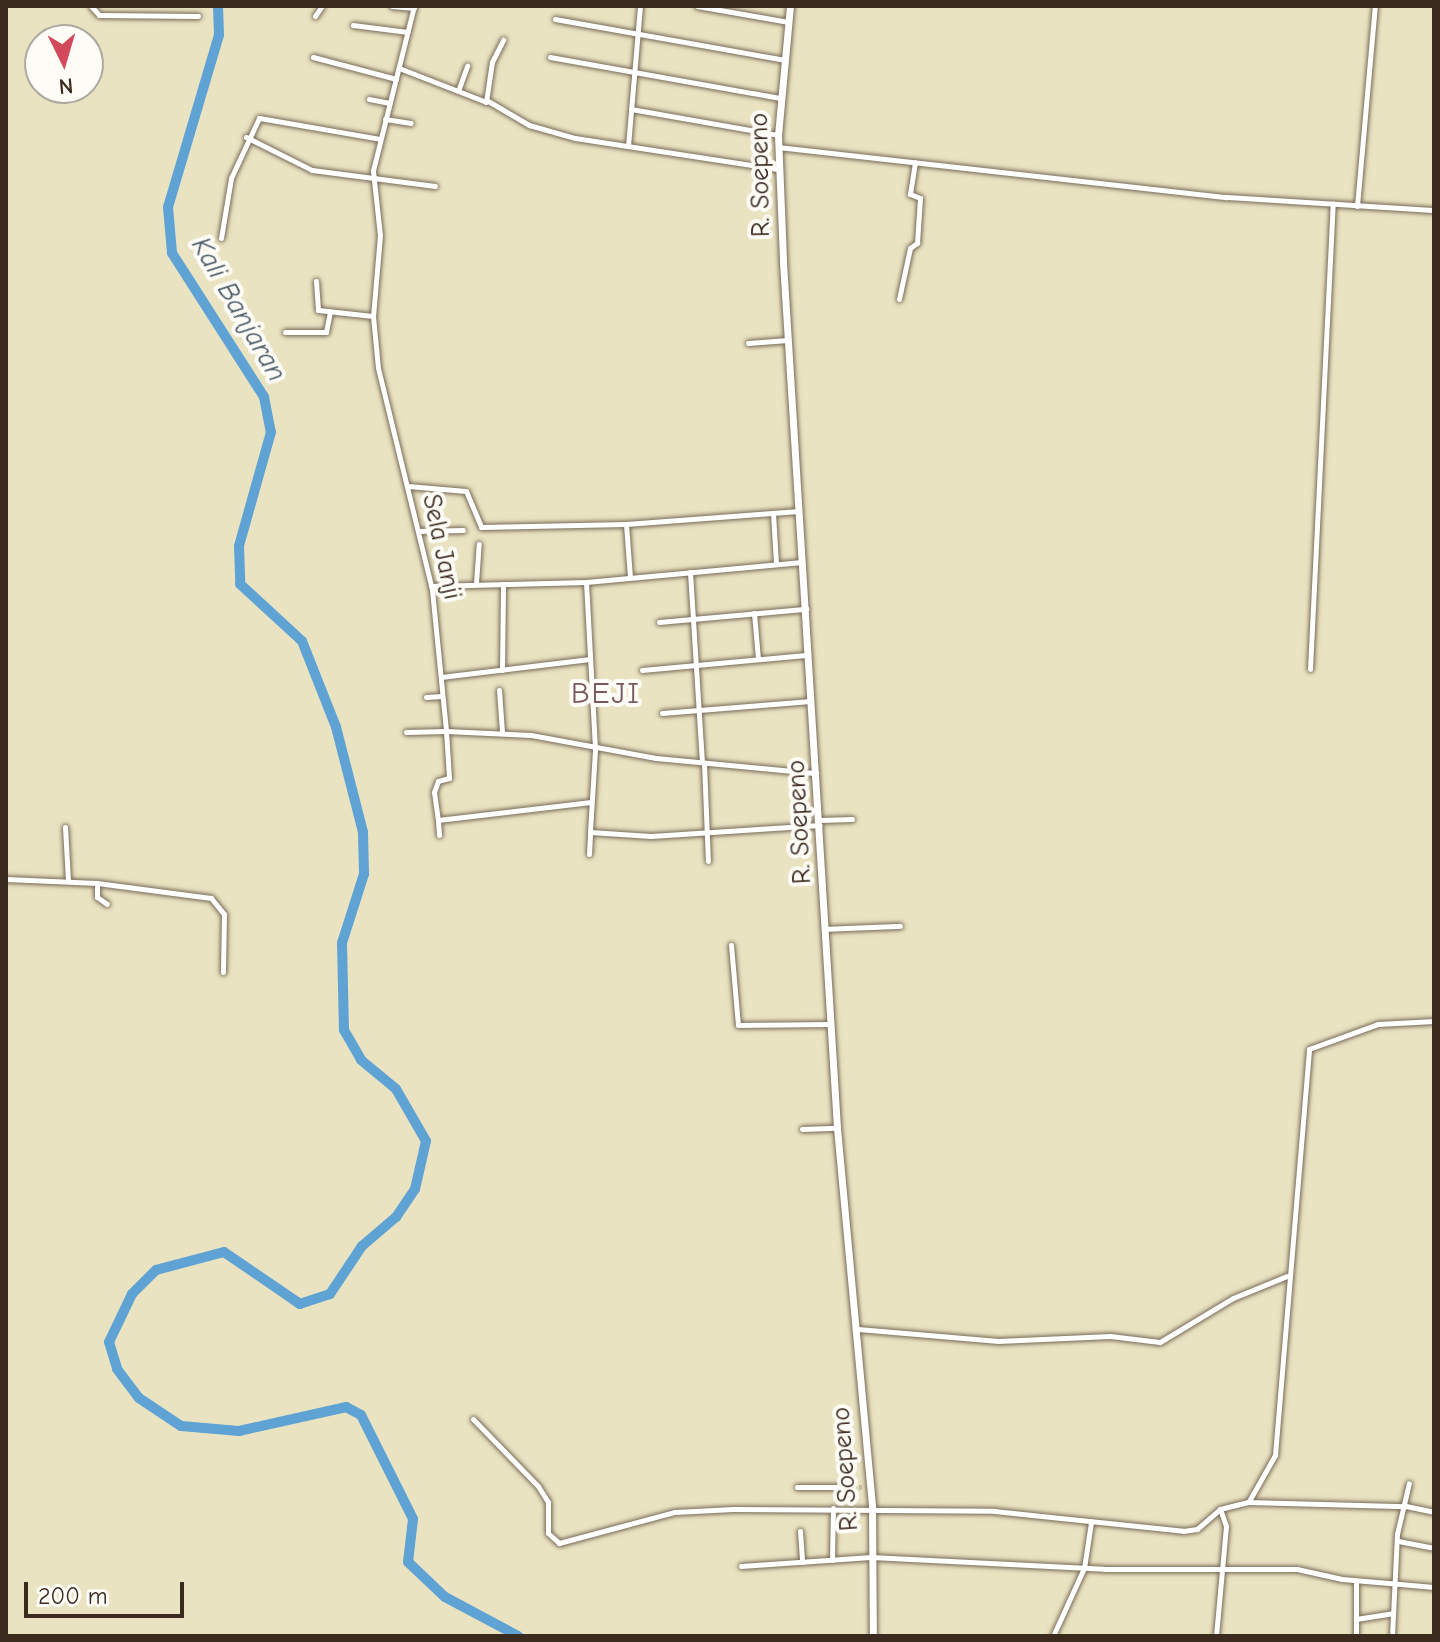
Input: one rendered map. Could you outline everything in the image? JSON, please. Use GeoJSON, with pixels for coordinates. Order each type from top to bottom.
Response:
{"type":"FeatureCollection","features":[{"type":"Feature","properties":{"kind":"street"},"geometry":{"type":"LineString","coordinates":[[91,6],[99,15],[198,16]]}},
{"type":"Feature","properties":{"kind":"street"},"geometry":{"type":"LineString","coordinates":[[315,16],[322,6]]}},
{"type":"Feature","properties":{"kind":"street"},"geometry":{"type":"LineString","coordinates":[[392,6],[414,7]]}},
{"type":"Feature","properties":{"kind":"street"},"geometry":{"type":"LineString","coordinates":[[628,146],[640,6]]}},
{"type":"Feature","properties":{"kind":"street"},"geometry":{"type":"LineString","coordinates":[[697,6],[789,22]]}},
{"type":"Feature","properties":{"kind":"street","name":"R. Soepeno"},"geometry":{"type":"LineString","coordinates":[[790,6],[778,135],[778,169],[818,774],[837,1128],[858,1329],[866,1487],[872,1507],[873,1636]]}},
{"type":"Feature","properties":{"kind":"street"},"geometry":{"type":"LineString","coordinates":[[1357,206],[1375,6]]}},
{"type":"Feature","properties":{"kind":"street","name":"Sela Janji"},"geometry":{"type":"LineString","coordinates":[[414,7],[380,139],[373,180],[380,240],[373,316],[378,368],[431,586],[449,778],[438,781],[434,792],[438,820]]}},
{"type":"Feature","properties":{"kind":"street"},"geometry":{"type":"LineString","coordinates":[[555,19],[785,60]]}},
{"type":"Feature","properties":{"kind":"street"},"geometry":{"type":"LineString","coordinates":[[353,25],[408,32]]}},
{"type":"Feature","properties":{"kind":"street"},"geometry":{"type":"LineString","coordinates":[[488,101],[492,62],[503,40]]}},
{"type":"Feature","properties":{"kind":"street"},"geometry":{"type":"LineString","coordinates":[[313,57],[396,79]]}},
{"type":"Feature","properties":{"kind":"street"},"geometry":{"type":"LineString","coordinates":[[550,57],[781,98]]}},
{"type":"Feature","properties":{"kind":"street"},"geometry":{"type":"LineString","coordinates":[[458,91],[467,66]]}},
{"type":"Feature","properties":{"kind":"street"},"geometry":{"type":"LineString","coordinates":[[399,68],[488,101],[529,125],[628,146],[778,169]]}},
{"type":"Feature","properties":{"kind":"street"},"geometry":{"type":"LineString","coordinates":[[369,99],[390,103]]}},
{"type":"Feature","properties":{"kind":"street"},"geometry":{"type":"LineString","coordinates":[[631,109],[778,135]]}},
{"type":"Feature","properties":{"kind":"street"},"geometry":{"type":"LineString","coordinates":[[221,238],[231,178],[246,137],[264,116],[380,139]]}},
{"type":"Feature","properties":{"kind":"street"},"geometry":{"type":"LineString","coordinates":[[385,119],[411,123]]}},
{"type":"Feature","properties":{"kind":"street"},"geometry":{"type":"LineString","coordinates":[[246,137],[312,170],[435,186]]}},
{"type":"Feature","properties":{"kind":"street"},"geometry":{"type":"LineString","coordinates":[[778,147],[1153,190],[1434,210]]}},
{"type":"Feature","properties":{"kind":"street"},"geometry":{"type":"LineString","coordinates":[[899,299],[911,245],[917,243],[920,198],[910,194],[915,162]]}},
{"type":"Feature","properties":{"kind":"street"},"geometry":{"type":"LineString","coordinates":[[1310,669],[1333,204]]}},
{"type":"Feature","properties":{"kind":"street"},"geometry":{"type":"LineString","coordinates":[[316,281],[318,310],[373,316]]}},
{"type":"Feature","properties":{"kind":"street"},"geometry":{"type":"LineString","coordinates":[[285,332],[326,332],[330,311]]}},
{"type":"Feature","properties":{"kind":"street"},"geometry":{"type":"LineString","coordinates":[[748,343],[789,340]]}},
{"type":"Feature","properties":{"kind":"street"},"geometry":{"type":"LineString","coordinates":[[407,486],[466,491],[481,527],[626,524],[800,511]]}},
{"type":"Feature","properties":{"kind":"street"},"geometry":{"type":"LineString","coordinates":[[773,513],[776,564]]}},
{"type":"Feature","properties":{"kind":"street"},"geometry":{"type":"LineString","coordinates":[[626,524],[630,577]]}},
{"type":"Feature","properties":{"kind":"street"},"geometry":{"type":"LineString","coordinates":[[418,531],[463,530]]}},
{"type":"Feature","properties":{"kind":"street"},"geometry":{"type":"LineString","coordinates":[[476,583],[479,544]]}},
{"type":"Feature","properties":{"kind":"street"},"geometry":{"type":"LineString","coordinates":[[431,586],[586,582],[803,562]]}},
{"type":"Feature","properties":{"kind":"street"},"geometry":{"type":"LineString","coordinates":[[690,572],[708,861]]}},
{"type":"Feature","properties":{"kind":"street"},"geometry":{"type":"LineString","coordinates":[[586,582],[595,750],[589,854]]}},
{"type":"Feature","properties":{"kind":"street"},"geometry":{"type":"LineString","coordinates":[[502,670],[503,584]]}},
{"type":"Feature","properties":{"kind":"street"},"geometry":{"type":"LineString","coordinates":[[659,622],[807,609]]}},
{"type":"Feature","properties":{"kind":"street"},"geometry":{"type":"LineString","coordinates":[[754,613],[758,659]]}},
{"type":"Feature","properties":{"kind":"street"},"geometry":{"type":"LineString","coordinates":[[642,670],[809,655]]}},
{"type":"Feature","properties":{"kind":"street"},"geometry":{"type":"LineString","coordinates":[[441,677],[590,659]]}},
{"type":"Feature","properties":{"kind":"street"},"geometry":{"type":"LineString","coordinates":[[499,690],[502,732]]}},
{"type":"Feature","properties":{"kind":"street"},"geometry":{"type":"LineString","coordinates":[[426,697],[442,696]]}},
{"type":"Feature","properties":{"kind":"street"},"geometry":{"type":"LineString","coordinates":[[662,713],[812,701]]}},
{"type":"Feature","properties":{"kind":"street"},"geometry":{"type":"LineString","coordinates":[[406,732],[502,732],[595,750],[818,774]]}},
{"type":"Feature","properties":{"kind":"street"},"geometry":{"type":"LineString","coordinates":[[439,835],[438,820],[591,802]]}},
{"type":"Feature","properties":{"kind":"street"},"geometry":{"type":"LineString","coordinates":[[590,832],[651,836],[852,819]]}},
{"type":"Feature","properties":{"kind":"street"},"geometry":{"type":"LineString","coordinates":[[65,827],[68,880]]}},
{"type":"Feature","properties":{"kind":"street"},"geometry":{"type":"LineString","coordinates":[[6,879],[68,880],[211,898],[224,914],[223,972]]}},
{"type":"Feature","properties":{"kind":"street"},"geometry":{"type":"LineString","coordinates":[[97,883],[97,897],[107,904]]}},
{"type":"Feature","properties":{"kind":"street"},"geometry":{"type":"LineString","coordinates":[[824,929],[900,926]]}},
{"type":"Feature","properties":{"kind":"street"},"geometry":{"type":"LineString","coordinates":[[731,945],[738,1025],[831,1024]]}},
{"type":"Feature","properties":{"kind":"street"},"geometry":{"type":"LineString","coordinates":[[1248,1502],[1275,1455],[1287,1276],[1309,1049],[1378,1024],[1434,1021]]}},
{"type":"Feature","properties":{"kind":"street"},"geometry":{"type":"LineString","coordinates":[[802,1129],[837,1128]]}},
{"type":"Feature","properties":{"kind":"street"},"geometry":{"type":"LineString","coordinates":[[858,1329],[998,1341],[1110,1336],[1160,1342],[1233,1298],[1287,1276]]}},
{"type":"Feature","properties":{"kind":"street"},"geometry":{"type":"LineString","coordinates":[[473,1419],[538,1486],[548,1502],[546,1523],[554,1542],[601,1536],[675,1512],[872,1507],[994,1511],[1191,1530],[1220,1509],[1248,1502],[1406,1506],[1434,1512]]}},
{"type":"Feature","properties":{"kind":"street"},"geometry":{"type":"LineString","coordinates":[[1392,1636],[1398,1541],[1409,1483]]}},
{"type":"Feature","properties":{"kind":"street"},"geometry":{"type":"LineString","coordinates":[[797,1487],[851,1487]]}},
{"type":"Feature","properties":{"kind":"street"},"geometry":{"type":"LineString","coordinates":[[832,1560],[833,1508]]}},
{"type":"Feature","properties":{"kind":"street"},"geometry":{"type":"LineString","coordinates":[[1216,1636],[1226,1526],[1220,1509]]}},
{"type":"Feature","properties":{"kind":"street"},"geometry":{"type":"LineString","coordinates":[[1053,1636],[1084,1568],[1091,1522]]}},
{"type":"Feature","properties":{"kind":"street"},"geometry":{"type":"LineString","coordinates":[[800,1531],[802,1562]]}},
{"type":"Feature","properties":{"kind":"street"},"geometry":{"type":"LineString","coordinates":[[1398,1541],[1434,1548]]}},
{"type":"Feature","properties":{"kind":"street"},"geometry":{"type":"LineString","coordinates":[[741,1566],[871,1557],[1084,1568],[1297,1569],[1356,1581],[1397,1581],[1434,1587]]}},
{"type":"Feature","properties":{"kind":"street"},"geometry":{"type":"LineString","coordinates":[[1356,1581],[1356,1636]]}},
{"type":"Feature","properties":{"kind":"street"},"geometry":{"type":"LineString","coordinates":[[1356,1619],[1393,1613]]}},
{"type":"Feature","properties":{"kind":"waterway","name":"Kali Banjaran"},"geometry":{"type":"LineString","coordinates":[[218,6],[219,35],[168,207],[172,253],[264,397],[271,432],[239,546],[240,584],[302,641],[336,727],[363,832],[364,874],[342,943],[344,1030],[361,1060],[396,1089],[426,1141],[415,1189],[396,1217],[362,1246],[330,1294],[300,1304],[224,1252],[156,1270],[132,1294],[109,1342],[117,1369],[139,1398],[181,1426],[239,1431],[346,1407],[361,1415],[413,1519],[408,1562],[445,1597],[518,1636]]}},
{"type":"Feature","properties":{"kind":"tunnel"},"geometry":{"type":"LineString","coordinates":[[851,1487],[862,1487]]}},
{"type":"Feature","properties":{"kind":"district","name":"BEJI"},"geometry":{"type":"Point","coordinates":[606,694]}}]}
